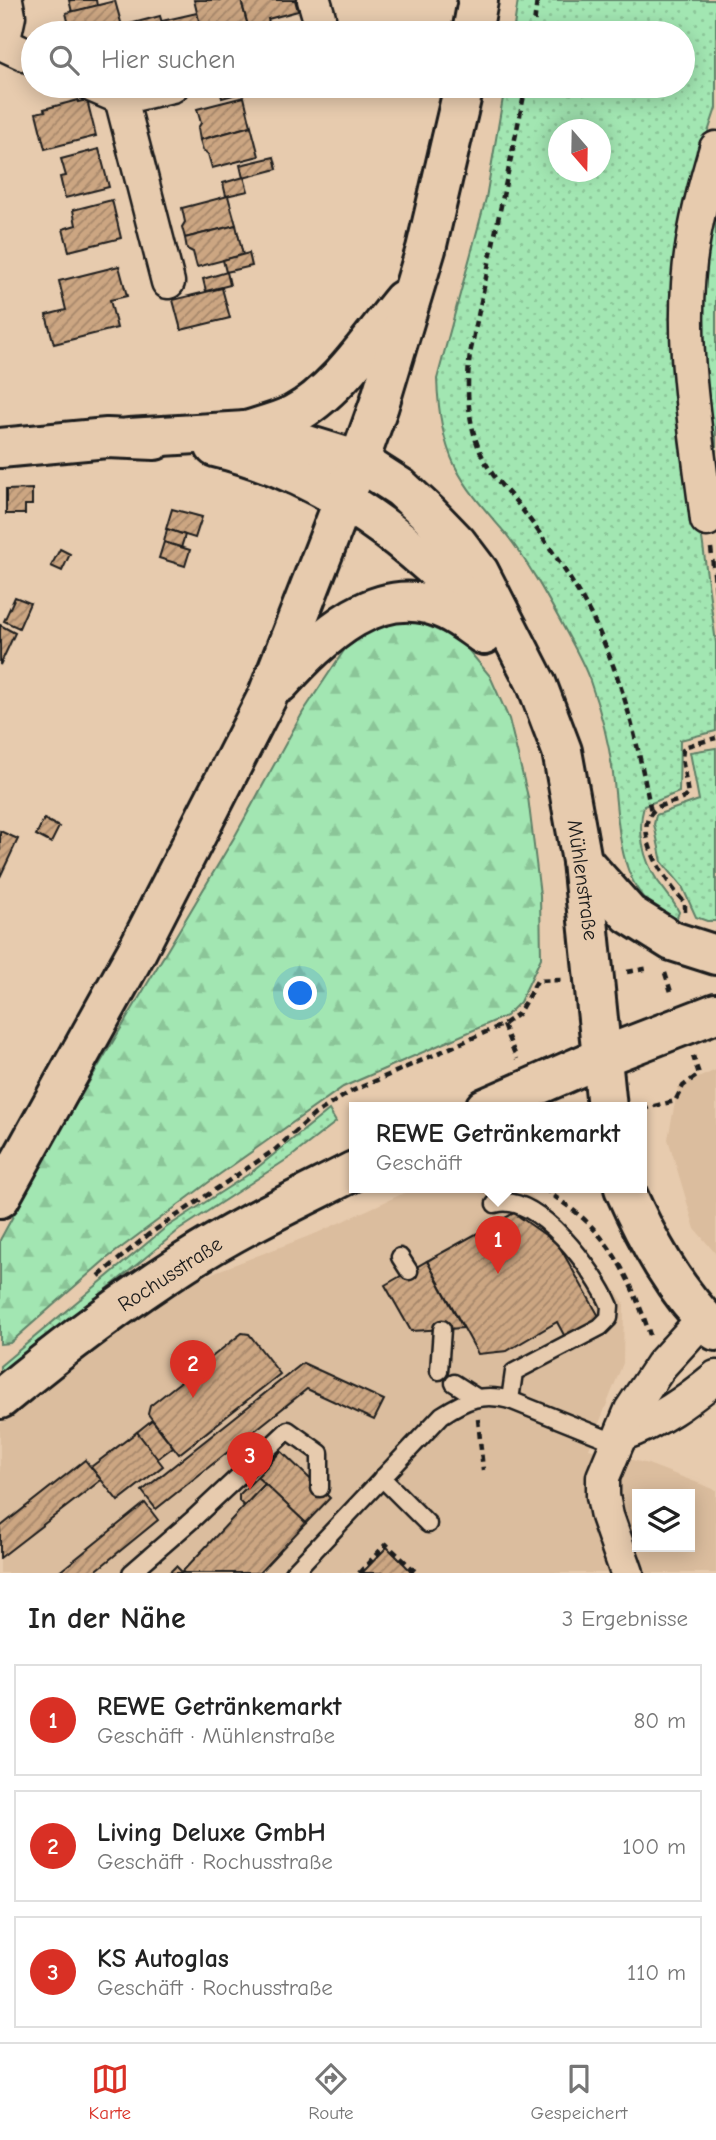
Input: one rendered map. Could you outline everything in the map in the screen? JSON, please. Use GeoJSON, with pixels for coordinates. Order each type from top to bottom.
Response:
{"type":"FeatureCollection","features":[{"type":"Feature","properties":{"kind":"main road"},"geometry":{"type":"LineString","coordinates":[[474,21],[478,0]]}},
{"type":"Feature","properties":{"kind":"main road"},"geometry":{"type":"LineString","coordinates":[[0,1198],[137,951],[268,697],[359,461],[416,285],[461,98]]}},
{"type":"Feature","properties":{"kind":"main road"},"geometry":{"type":"LineString","coordinates":[[0,448],[107,438],[246,431],[294,415],[331,386],[416,285]]}},
{"type":"Feature","properties":{"kind":"main road","name":"Mühlenstraße"},"geometry":{"type":"LineString","coordinates":[[246,431],[274,435],[359,461],[401,488],[457,543],[488,586],[545,702],[562,751],[582,861],[606,1102]]}},
{"type":"Feature","properties":{"kind":"main road","name":"Mühlenstraße"},"geometry":{"type":"LineString","coordinates":[[129,438],[199,444],[242,454],[291,472],[344,499],[423,556],[524,661]]}},
{"type":"Feature","properties":{"kind":"main road"},"geometry":{"type":"LineString","coordinates":[[268,697],[330,633],[346,621],[389,604],[426,604],[447,611],[524,661]]}},
{"type":"Feature","properties":{"kind":"main road"},"geometry":{"type":"LineString","coordinates":[[582,861],[629,914],[672,941],[716,955]]}},
{"type":"Feature","properties":{"kind":"main road"},"geometry":{"type":"LineString","coordinates":[[499,1102],[602,1057],[716,1013]]}},
{"type":"Feature","properties":{"kind":"main road","name":"Rochusstraße"},"geometry":{"type":"LineString","coordinates":[[0,1399],[80,1336],[185,1262],[256,1220],[349,1174]]}},
{"type":"Feature","properties":{"kind":"main road"},"geometry":{"type":"LineString","coordinates":[[626,1193],[655,1251],[710,1325]]}},
{"type":"Feature","properties":{"kind":"street"},"geometry":{"type":"LineString","coordinates":[[6,0],[9,16],[2,44],[21,53]]}},
{"type":"Feature","properties":{"kind":"street"},"geometry":{"type":"LineString","coordinates":[[109,98],[168,282]]}},
{"type":"Feature","properties":{"kind":"street"},"geometry":{"type":"LineString","coordinates":[[707,520],[692,390],[688,291],[692,243],[716,148]]}},
{"type":"Feature","properties":{"kind":"street"},"geometry":{"type":"LineString","coordinates":[[627,1573],[607,1516],[603,1476],[631,1410],[661,1365],[710,1325]]}},
{"type":"Feature","properties":{"kind":"street"},"geometry":{"type":"LineString","coordinates":[[620,1438],[646,1426],[716,1377]]}},
{"type":"Feature","properties":{"kind":"lane"},"geometry":{"type":"LineString","coordinates":[[495,1204],[519,1204],[564,1237],[578,1254],[610,1306],[609,1318],[600,1327],[514,1372],[510,1400]]}},
{"type":"Feature","properties":{"kind":"lane"},"geometry":{"type":"LineString","coordinates":[[400,1257],[409,1271]]}},
{"type":"Feature","properties":{"kind":"lane"},"geometry":{"type":"LineString","coordinates":[[439,1371],[442,1329]]}},
{"type":"Feature","properties":{"kind":"lane"},"geometry":{"type":"LineString","coordinates":[[454,1383],[476,1397]]}},
{"type":"Feature","properties":{"kind":"lane"},"geometry":{"type":"LineString","coordinates":[[293,1573],[442,1415],[463,1402],[476,1397],[494,1396],[620,1438]]}},
{"type":"Feature","properties":{"kind":"lane"},"geometry":{"type":"LineString","coordinates":[[131,1573],[288,1430],[320,1453],[320,1488]]}},
{"type":"Feature","properties":{"kind":"lane"},"geometry":{"type":"LineString","coordinates":[[382,1478],[428,1524]]}},
{"type":"Feature","properties":{"kind":"path"},"geometry":{"type":"LineString","coordinates":[[535,21],[537,0]]}},
{"type":"Feature","properties":{"kind":"path"},"geometry":{"type":"LineString","coordinates":[[523,98],[470,354],[467,404],[483,457],[493,475],[522,508],[580,594],[617,671],[638,745],[651,813]]}},
{"type":"Feature","properties":{"kind":"path"},"geometry":{"type":"LineString","coordinates":[[707,520],[716,591]]}},
{"type":"Feature","properties":{"kind":"path"},"geometry":{"type":"LineString","coordinates":[[97,1278],[149,1234],[276,1149],[316,1114],[350,1092],[502,1025],[518,1014],[537,981],[595,977],[663,965],[672,941],[685,919],[685,903],[670,888],[652,852],[647,822],[651,813],[662,805],[685,798],[688,794],[683,750],[687,746],[716,738]]}},
{"type":"Feature","properties":{"kind":"path"},"geometry":{"type":"LineString","coordinates":[[647,1108],[675,1101]]}},
{"type":"Feature","properties":{"kind":"path"},"geometry":{"type":"LineString","coordinates":[[476,1397],[483,1470]]}},
{"type":"Feature","properties":{"kind":"path"},"geometry":{"type":"LineString","coordinates":[[359,1573],[386,1544],[417,1573]]}},
{"type":"Feature","properties":{"kind":"shaded area"},"geometry":{"type":"Polygon","coordinates":[[[716,1070],[716,1254],[695,1229],[668,1139],[678,1087],[716,1070]]]}},
{"type":"Feature","properties":{"kind":"shaded area"},"geometry":{"type":"Polygon","coordinates":[[[404,1193],[528,1193],[588,1249],[624,1303],[623,1363],[589,1449],[648,1464],[716,1490],[716,1573],[0,1573],[0,1424],[63,1371],[178,1286],[317,1233],[404,1193]]]}},
{"type":"Feature","properties":{"kind":"green space"},"geometry":{"type":"Polygon","coordinates":[[[518,0],[716,0],[716,108],[683,207],[671,305],[716,643],[716,731],[680,740],[679,792],[644,806],[641,825],[648,863],[679,912],[675,923],[656,911],[641,895],[631,878],[620,838],[607,739],[587,674],[529,567],[460,476],[447,445],[442,424],[437,379],[486,198],[503,98],[695,98],[695,21],[515,21],[518,0]]]}},
{"type":"Feature","properties":{"kind":"green space"},"geometry":{"type":"Polygon","coordinates":[[[716,179],[716,524],[695,266],[716,179]]]}},
{"type":"Feature","properties":{"kind":"green space"},"geometry":{"type":"Polygon","coordinates":[[[414,620],[460,640],[490,676],[509,719],[528,797],[540,895],[541,958],[520,1002],[506,1016],[343,1087],[106,1259],[10,1343],[0,1344],[0,1240],[54,1141],[235,836],[303,712],[345,649],[377,625],[414,620]]]}},
{"type":"Feature","properties":{"kind":"green space"},"geometry":{"type":"Polygon","coordinates":[[[716,748],[716,921],[707,921],[696,917],[682,886],[662,862],[654,824],[656,815],[699,800],[690,752],[716,748]]]}},
{"type":"Feature","properties":{"kind":"green space"},"geometry":{"type":"Polygon","coordinates":[[[329,1110],[336,1122],[292,1156],[179,1230],[0,1377],[0,1366],[164,1229],[252,1172],[329,1110]]]}},
{"type":"Feature","properties":{"kind":"building"},"geometry":{"type":"Polygon","coordinates":[[[69,0],[96,0],[97,6],[72,12],[69,0]]]}},
{"type":"Feature","properties":{"kind":"building"},"geometry":{"type":"Polygon","coordinates":[[[194,0],[241,0],[247,21],[199,21],[194,0]]]}},
{"type":"Feature","properties":{"kind":"building"},"geometry":{"type":"Polygon","coordinates":[[[241,0],[295,0],[298,11],[269,21],[247,21],[241,0]]]}},
{"type":"Feature","properties":{"kind":"building"},"geometry":{"type":"Polygon","coordinates":[[[115,1],[121,21],[68,21],[66,13],[115,1]]]}},
{"type":"Feature","properties":{"kind":"building"},"geometry":{"type":"Polygon","coordinates":[[[197,13],[199,21],[162,21],[197,13]]]}},
{"type":"Feature","properties":{"kind":"building"},"geometry":{"type":"Polygon","coordinates":[[[160,16],[161,21],[141,21],[160,16]]]}},
{"type":"Feature","properties":{"kind":"building"},"geometry":{"type":"Polygon","coordinates":[[[244,98],[251,126],[200,140],[198,128],[201,123],[197,109],[244,98]]]}},
{"type":"Feature","properties":{"kind":"building"},"geometry":{"type":"Polygon","coordinates":[[[78,100],[87,100],[96,136],[45,149],[36,113],[78,100]]]}},
{"type":"Feature","properties":{"kind":"building"},"geometry":{"type":"Polygon","coordinates":[[[251,126],[259,156],[212,168],[200,140],[251,126]]]}},
{"type":"Feature","properties":{"kind":"building"},"geometry":{"type":"Polygon","coordinates":[[[99,149],[109,187],[65,198],[60,177],[66,176],[61,159],[99,149]]]}},
{"type":"Feature","properties":{"kind":"building"},"geometry":{"type":"Polygon","coordinates":[[[274,157],[277,169],[243,178],[240,165],[274,157]]]}},
{"type":"Feature","properties":{"kind":"building"},"geometry":{"type":"Polygon","coordinates":[[[244,177],[248,191],[226,196],[223,183],[244,177]]]}},
{"type":"Feature","properties":{"kind":"building"},"geometry":{"type":"Polygon","coordinates":[[[228,196],[236,225],[185,238],[182,208],[228,196]]]}},
{"type":"Feature","properties":{"kind":"building"},"geometry":{"type":"Polygon","coordinates":[[[112,200],[121,238],[69,251],[63,229],[76,225],[73,210],[112,200]]]}},
{"type":"Feature","properties":{"kind":"building"},"geometry":{"type":"Polygon","coordinates":[[[236,225],[243,255],[197,267],[193,252],[187,249],[185,238],[236,225]]]}},
{"type":"Feature","properties":{"kind":"building"},"geometry":{"type":"Polygon","coordinates":[[[249,253],[252,266],[226,272],[223,260],[249,253]]]}},
{"type":"Feature","properties":{"kind":"building"},"geometry":{"type":"Polygon","coordinates":[[[119,266],[127,296],[110,300],[117,328],[54,344],[46,315],[66,310],[59,281],[119,266]]]}},
{"type":"Feature","properties":{"kind":"building"},"geometry":{"type":"Polygon","coordinates":[[[227,272],[230,285],[206,291],[203,279],[227,272]]]}},
{"type":"Feature","properties":{"kind":"building"},"geometry":{"type":"Polygon","coordinates":[[[222,288],[230,318],[181,330],[173,300],[222,288]]]}},
{"type":"Feature","properties":{"kind":"building"},"geometry":{"type":"Polygon","coordinates":[[[32,489],[32,505],[25,505],[25,514],[6,514],[6,490],[32,489]]]}},
{"type":"Feature","properties":{"kind":"building"},"geometry":{"type":"Polygon","coordinates":[[[172,509],[202,517],[195,538],[166,529],[172,509]]]}},
{"type":"Feature","properties":{"kind":"building"},"geometry":{"type":"Polygon","coordinates":[[[167,529],[185,535],[181,548],[164,542],[167,529]]]}},
{"type":"Feature","properties":{"kind":"building"},"geometry":{"type":"Polygon","coordinates":[[[164,542],[190,550],[185,566],[159,558],[164,542]]]}},
{"type":"Feature","properties":{"kind":"building"},"geometry":{"type":"Polygon","coordinates":[[[60,549],[70,554],[62,571],[51,566],[60,549]]]}},
{"type":"Feature","properties":{"kind":"building"},"geometry":{"type":"Polygon","coordinates":[[[15,597],[30,603],[19,628],[4,621],[15,597]]]}},
{"type":"Feature","properties":{"kind":"building"},"geometry":{"type":"Polygon","coordinates":[[[0,625],[15,633],[0,665],[0,625]]]}},
{"type":"Feature","properties":{"kind":"building"},"geometry":{"type":"Polygon","coordinates":[[[44,819],[59,827],[51,843],[36,835],[44,819]]]}},
{"type":"Feature","properties":{"kind":"building"},"geometry":{"type":"Polygon","coordinates":[[[0,831],[18,839],[0,877],[0,831]]]}},
{"type":"Feature","properties":{"kind":"building"},"geometry":{"type":"Polygon","coordinates":[[[514,1213],[558,1244],[600,1318],[565,1337],[557,1322],[507,1351],[478,1354],[427,1261],[514,1213]]]}},
{"type":"Feature","properties":{"kind":"building"},"geometry":{"type":"Polygon","coordinates":[[[427,1261],[463,1328],[411,1331],[385,1285],[427,1261]]]}},
{"type":"Feature","properties":{"kind":"building"},"geometry":{"type":"Polygon","coordinates":[[[242,1333],[249,1334],[280,1374],[179,1454],[148,1414],[150,1406],[242,1333]]]}},
{"type":"Feature","properties":{"kind":"building"},"geometry":{"type":"Polygon","coordinates":[[[303,1363],[384,1400],[374,1420],[307,1389],[156,1509],[142,1491],[303,1363]]]}},
{"type":"Feature","properties":{"kind":"building"},"geometry":{"type":"Polygon","coordinates":[[[152,1420],[173,1447],[157,1459],[137,1432],[152,1420]]]}},
{"type":"Feature","properties":{"kind":"building"},"geometry":{"type":"Polygon","coordinates":[[[137,1432],[163,1466],[118,1501],[91,1467],[137,1432]]]}},
{"type":"Feature","properties":{"kind":"building"},"geometry":{"type":"Polygon","coordinates":[[[281,1451],[330,1498],[306,1523],[257,1477],[281,1451]]]}},
{"type":"Feature","properties":{"kind":"building"},"geometry":{"type":"Polygon","coordinates":[[[85,1460],[101,1480],[0,1558],[0,1527],[85,1460]]]}},
{"type":"Feature","properties":{"kind":"building"},"geometry":{"type":"Polygon","coordinates":[[[257,1477],[265,1484],[244,1506],[239,1501],[239,1495],[257,1477]]]}},
{"type":"Feature","properties":{"kind":"building"},"geometry":{"type":"Polygon","coordinates":[[[265,1484],[306,1523],[259,1573],[169,1573],[176,1566],[182,1572],[265,1484]]]}},
{"type":"Feature","properties":{"kind":"building"},"geometry":{"type":"Polygon","coordinates":[[[145,1503],[158,1520],[93,1573],[58,1573],[145,1503]]]}},
{"type":"Feature","properties":{"kind":"building"},"geometry":{"type":"Polygon","coordinates":[[[387,1547],[413,1573],[362,1573],[387,1547]]]}},
{"type":"Feature","properties":{"kind":"place","name":"REWE Getränkemarkt"},"geometry":{"type":"Point","coordinates":[498,1274]}},
{"type":"Feature","properties":{"kind":"place","name":"Living Deluxe GmbH"},"geometry":{"type":"Point","coordinates":[193,1398]}},
{"type":"Feature","properties":{"kind":"place","name":"KS Autoglas"},"geometry":{"type":"Point","coordinates":[250,1490]}}]}
